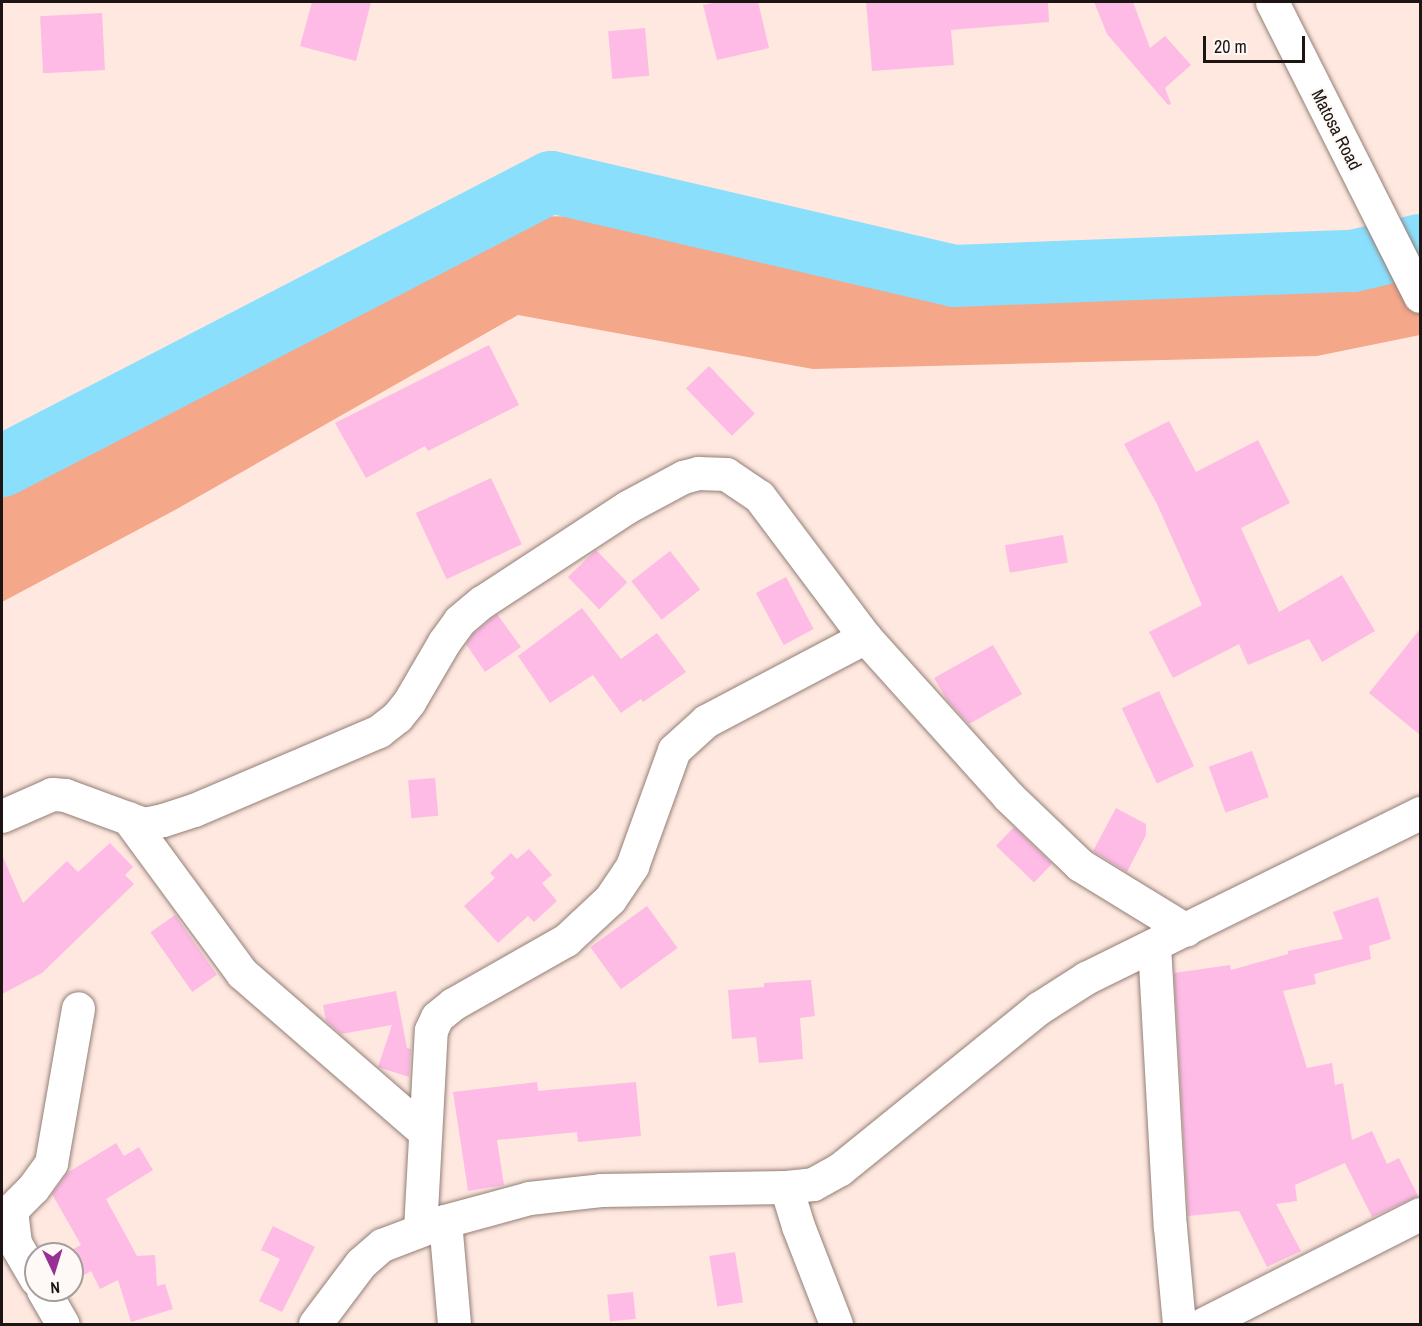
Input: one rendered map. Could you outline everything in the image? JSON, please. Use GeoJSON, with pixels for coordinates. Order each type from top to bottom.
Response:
{"type":"FeatureCollection","features":[{"type":"Feature","properties":{"kind":"street","name":"Matosa Road"},"geometry":{"type":"LineString","coordinates":[[1272,2],[1420,296]]}},
{"type":"Feature","properties":{"kind":"street"},"geometry":{"type":"LineString","coordinates":[[2,816],[52,794],[65,795],[144,824],[194,810],[379,731],[398,717],[459,621],[482,602],[627,507],[683,477],[698,473],[726,474],[759,496],[865,638],[1008,796],[1080,865],[1186,930]]}},
{"type":"Feature","properties":{"kind":"street"},"geometry":{"type":"LineString","coordinates":[[454,1324],[432,1226],[425,1132],[431,1030],[437,1017],[453,1004],[566,940],[610,899],[632,866],[674,750],[706,721],[865,638]]}},
{"type":"Feature","properties":{"kind":"street"},"geometry":{"type":"LineString","coordinates":[[315,1324],[361,1263],[382,1245],[432,1226],[529,1198],[601,1190],[786,1187],[813,1184],[840,1169],[1039,1008],[1086,978],[1420,813]]}},
{"type":"Feature","properties":{"kind":"street"},"geometry":{"type":"LineString","coordinates":[[128,818],[242,973],[425,1132]]}},
{"type":"Feature","properties":{"kind":"street"},"geometry":{"type":"LineString","coordinates":[[1154,945],[1170,1227],[1179,1324]]}},
{"type":"Feature","properties":{"kind":"street"},"geometry":{"type":"LineString","coordinates":[[24,1265],[8,1247],[13,1208],[33,1188],[51,1163],[78,1008]]}},
{"type":"Feature","properties":{"kind":"street"},"geometry":{"type":"LineString","coordinates":[[786,1187],[798,1227],[836,1324]]}},
{"type":"Feature","properties":{"kind":"street"},"geometry":{"type":"LineString","coordinates":[[1203,1324],[1420,1214]]}},
{"type":"Feature","properties":{"kind":"street"},"geometry":{"type":"LineString","coordinates":[[50,1302],[63,1324]]}},
{"type":"Feature","properties":{"kind":"shaded area"},"geometry":{"type":"Polygon","coordinates":[[[434,215],[786,219],[1083,267],[1420,235],[1420,335],[1317,356],[813,369],[518,315],[175,510],[2,602],[2,475],[51,459],[434,215]]]}},
{"type":"Feature","properties":{"kind":"building"},"geometry":{"type":"Polygon","coordinates":[[[312,2],[371,2],[356,61],[300,46],[312,2]]]}},
{"type":"Feature","properties":{"kind":"building"},"geometry":{"type":"Polygon","coordinates":[[[717,2],[758,2],[769,48],[717,60],[703,5],[717,2]]]}},
{"type":"Feature","properties":{"kind":"building"},"geometry":{"type":"Polygon","coordinates":[[[866,2],[1048,2],[1049,22],[951,30],[954,65],[872,71],[866,2]]]}},
{"type":"Feature","properties":{"kind":"building"},"geometry":{"type":"Polygon","coordinates":[[[1094,2],[1133,2],[1150,48],[1165,36],[1191,65],[1165,88],[1171,104],[1168,105],[1107,34],[1094,2]]]}},
{"type":"Feature","properties":{"kind":"building"},"geometry":{"type":"Polygon","coordinates":[[[102,13],[105,70],[43,73],[40,16],[102,13]]]}},
{"type":"Feature","properties":{"kind":"building"},"geometry":{"type":"Polygon","coordinates":[[[645,28],[649,76],[612,79],[608,31],[645,28]]]}},
{"type":"Feature","properties":{"kind":"building"},"geometry":{"type":"Polygon","coordinates":[[[489,345],[519,405],[428,451],[425,446],[366,478],[335,423],[489,345]]]}},
{"type":"Feature","properties":{"kind":"building"},"geometry":{"type":"Polygon","coordinates":[[[709,366],[755,413],[732,436],[686,388],[709,366]]]}},
{"type":"Feature","properties":{"kind":"building"},"geometry":{"type":"Polygon","coordinates":[[[1169,421],[1196,472],[1258,440],[1290,503],[1241,528],[1279,612],[1342,575],[1375,631],[1322,662],[1309,639],[1248,665],[1239,644],[1173,678],[1149,632],[1202,605],[1157,504],[1124,444],[1169,421]]]}},
{"type":"Feature","properties":{"kind":"building"},"geometry":{"type":"Polygon","coordinates":[[[491,478],[522,544],[447,579],[416,513],[491,478]]]}},
{"type":"Feature","properties":{"kind":"building"},"geometry":{"type":"Polygon","coordinates":[[[1063,535],[1068,563],[1010,573],[1005,545],[1063,535]]]}},
{"type":"Feature","properties":{"kind":"building"},"geometry":{"type":"Polygon","coordinates":[[[596,550],[627,582],[599,609],[568,577],[596,550]]]}},
{"type":"Feature","properties":{"kind":"building"},"geometry":{"type":"Polygon","coordinates":[[[670,551],[700,590],[662,620],[631,581],[670,551]]]}},
{"type":"Feature","properties":{"kind":"building"},"geometry":{"type":"Polygon","coordinates":[[[786,577],[814,629],[784,645],[756,593],[786,577]]]}},
{"type":"Feature","properties":{"kind":"building"},"geometry":{"type":"Polygon","coordinates":[[[582,608],[621,659],[657,633],[686,672],[643,702],[641,699],[621,713],[593,675],[550,703],[518,656],[582,608]]]}},
{"type":"Feature","properties":{"kind":"building"},"geometry":{"type":"Polygon","coordinates":[[[497,614],[521,647],[485,672],[466,644],[473,634],[497,614]]]}},
{"type":"Feature","properties":{"kind":"building"},"geometry":{"type":"Polygon","coordinates":[[[1420,629],[1420,735],[1369,693],[1420,629]]]}},
{"type":"Feature","properties":{"kind":"building"},"geometry":{"type":"Polygon","coordinates":[[[993,645],[1022,694],[969,724],[947,700],[934,678],[993,645]]]}},
{"type":"Feature","properties":{"kind":"building"},"geometry":{"type":"Polygon","coordinates":[[[1159,691],[1194,766],[1157,784],[1122,708],[1159,691]]]}},
{"type":"Feature","properties":{"kind":"building"},"geometry":{"type":"Polygon","coordinates":[[[1252,751],[1269,797],[1226,813],[1209,767],[1252,751]]]}},
{"type":"Feature","properties":{"kind":"building"},"geometry":{"type":"Polygon","coordinates":[[[435,778],[438,816],[411,818],[408,780],[435,778]]]}},
{"type":"Feature","properties":{"kind":"building"},"geometry":{"type":"Polygon","coordinates":[[[1116,808],[1146,824],[1146,835],[1127,872],[1093,851],[1116,808]]]}},
{"type":"Feature","properties":{"kind":"building"},"geometry":{"type":"Polygon","coordinates":[[[1014,827],[1052,864],[1034,883],[996,846],[1014,827]]]}},
{"type":"Feature","properties":{"kind":"building"},"geometry":{"type":"Polygon","coordinates":[[[110,843],[133,867],[125,875],[134,884],[42,973],[2,994],[2,855],[23,903],[67,861],[78,872],[110,843]]]}},
{"type":"Feature","properties":{"kind":"building"},"geometry":{"type":"Polygon","coordinates":[[[529,849],[552,875],[542,883],[557,901],[534,922],[528,916],[498,943],[464,906],[495,878],[490,873],[511,853],[517,859],[529,849]]]}},
{"type":"Feature","properties":{"kind":"building"},"geometry":{"type":"Polygon","coordinates":[[[1378,897],[1391,939],[1369,946],[1371,959],[1314,974],[1316,984],[1283,991],[1307,1068],[1332,1063],[1335,1085],[1343,1083],[1352,1140],[1372,1131],[1387,1164],[1399,1158],[1418,1196],[1372,1217],[1345,1163],[1295,1185],[1297,1201],[1276,1204],[1301,1251],[1267,1267],[1239,1211],[1188,1216],[1174,973],[1230,965],[1231,970],[1288,954],[1288,951],[1343,939],[1333,912],[1378,897]]]}},
{"type":"Feature","properties":{"kind":"building"},"geometry":{"type":"Polygon","coordinates":[[[647,906],[678,948],[621,989],[590,947],[647,906]]]}},
{"type":"Feature","properties":{"kind":"building"},"geometry":{"type":"Polygon","coordinates":[[[175,915],[217,975],[192,992],[150,932],[175,915]]]}},
{"type":"Feature","properties":{"kind":"building"},"geometry":{"type":"Polygon","coordinates":[[[811,980],[815,1016],[800,1018],[803,1059],[759,1063],[756,1037],[732,1039],[728,990],[764,987],[764,983],[811,980]]]}},
{"type":"Feature","properties":{"kind":"building"},"geometry":{"type":"Polygon","coordinates":[[[396,991],[407,1048],[411,1049],[409,1077],[378,1067],[392,1025],[341,1034],[326,1021],[323,1005],[396,991]]]}},
{"type":"Feature","properties":{"kind":"building"},"geometry":{"type":"Polygon","coordinates":[[[537,1082],[538,1091],[636,1082],[641,1136],[578,1142],[577,1132],[497,1140],[504,1185],[468,1191],[453,1092],[537,1082]]]}},
{"type":"Feature","properties":{"kind":"building"},"geometry":{"type":"Polygon","coordinates":[[[116,1143],[124,1156],[139,1147],[153,1170],[106,1199],[137,1256],[155,1255],[157,1286],[165,1284],[173,1309],[131,1322],[118,1280],[100,1289],[91,1271],[84,1275],[84,1242],[79,1242],[52,1194],[67,1173],[116,1143]]]}},
{"type":"Feature","properties":{"kind":"building"},"geometry":{"type":"Polygon","coordinates":[[[273,1226],[315,1247],[282,1312],[259,1301],[280,1259],[261,1250],[273,1226]]]}},
{"type":"Feature","properties":{"kind":"building"},"geometry":{"type":"Polygon","coordinates":[[[735,1252],[743,1302],[717,1306],[709,1256],[735,1252]]]}},
{"type":"Feature","properties":{"kind":"building"},"geometry":{"type":"Polygon","coordinates":[[[633,1292],[636,1319],[610,1322],[607,1295],[633,1292]]]}},
{"type":"Feature","properties":{"kind":"waterway"},"geometry":{"type":"LineString","coordinates":[[2,466],[551,182],[954,276],[1353,261],[1420,245]]}}]}
